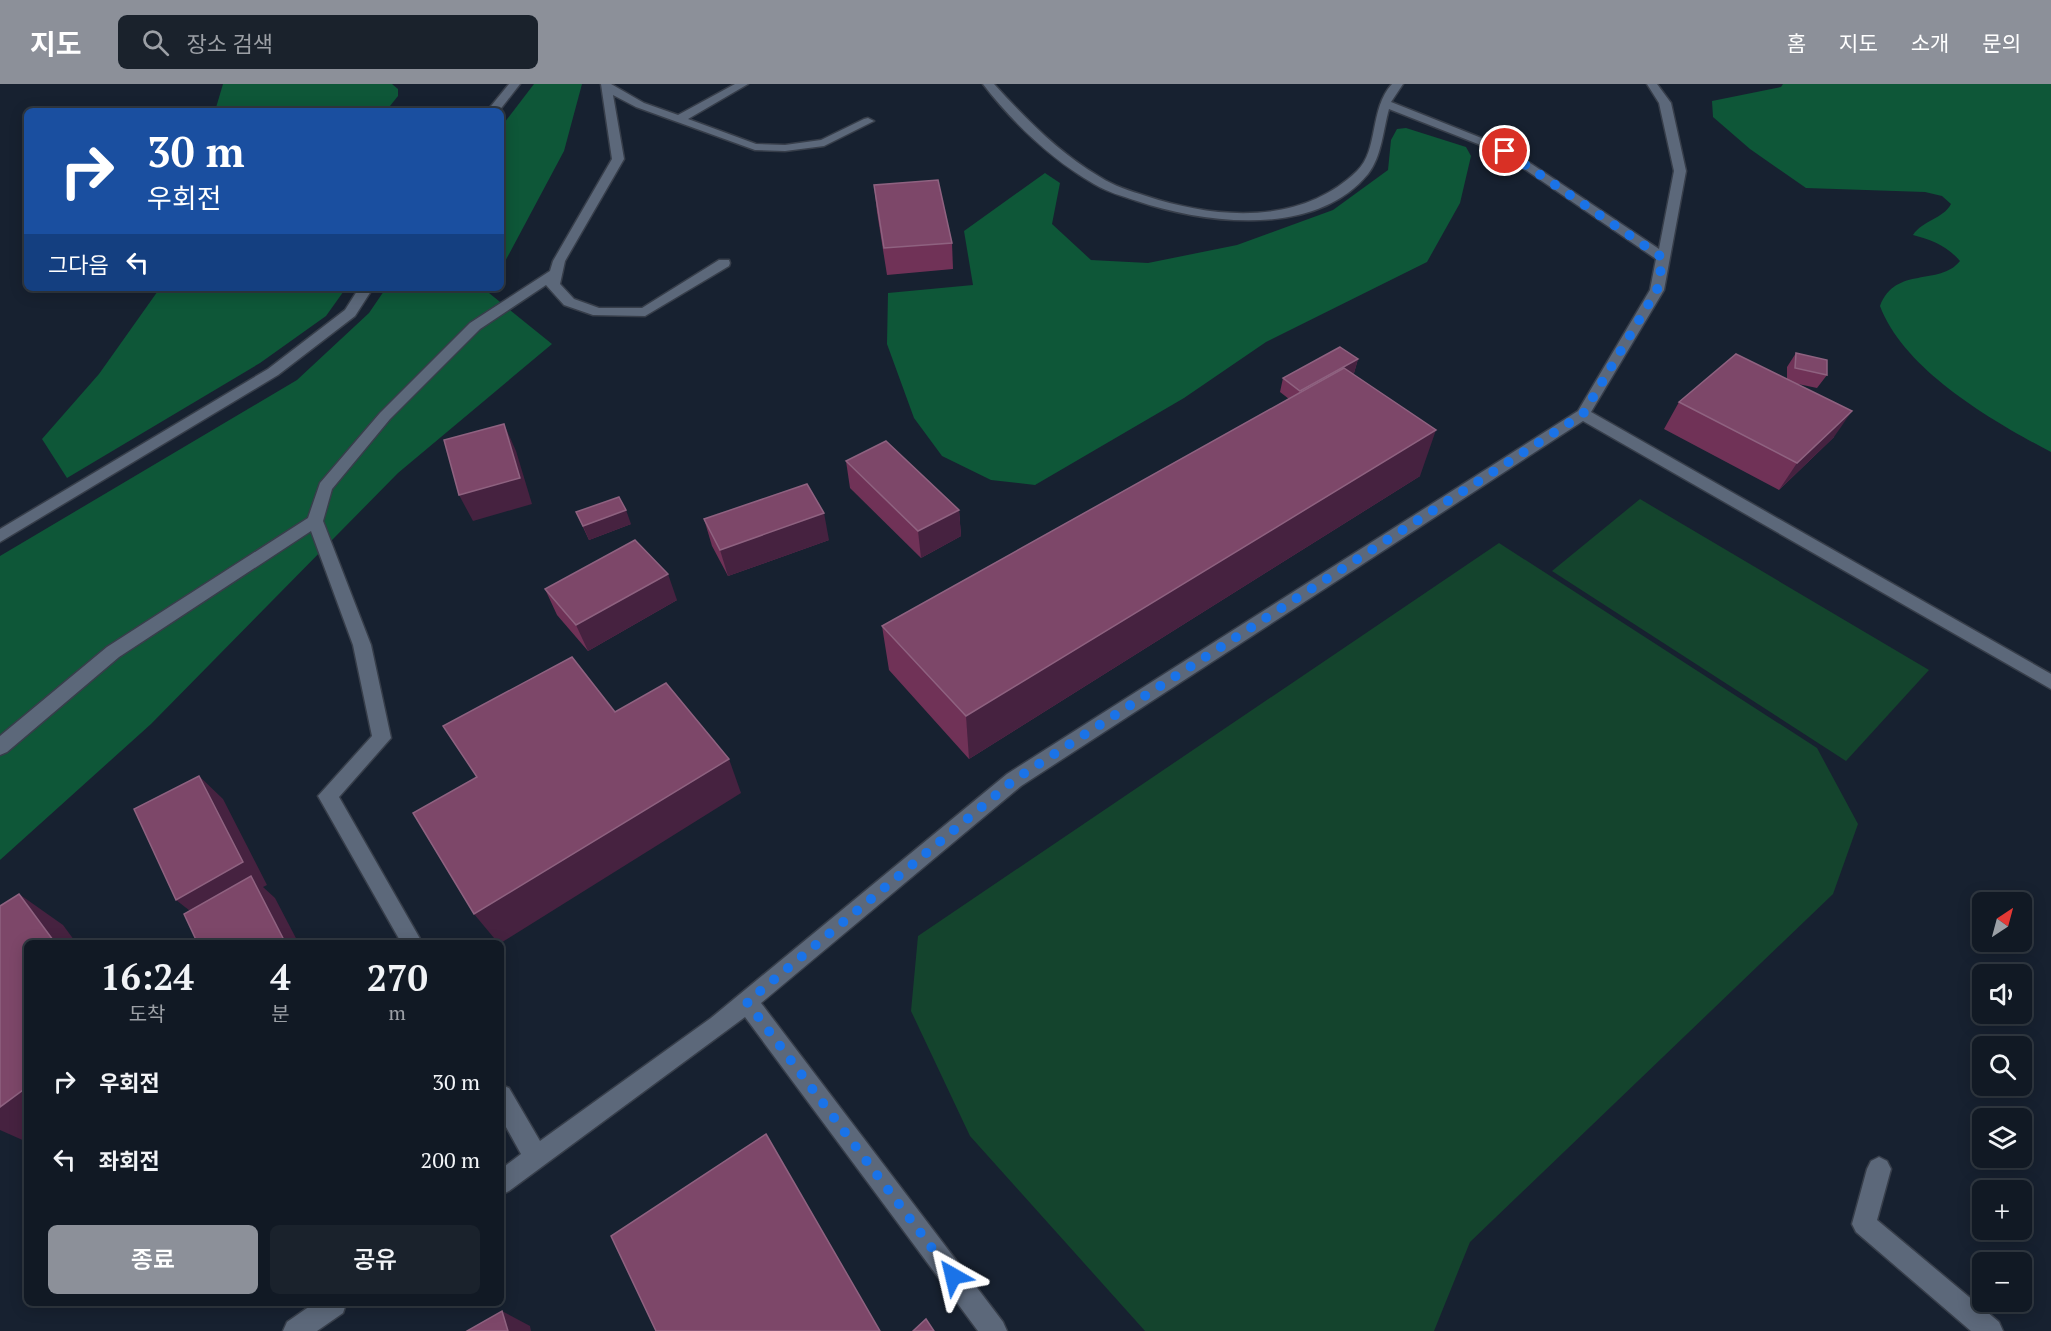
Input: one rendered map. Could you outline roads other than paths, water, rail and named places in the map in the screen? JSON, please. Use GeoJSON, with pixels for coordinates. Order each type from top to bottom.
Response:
{"type":"FeatureCollection","features":[{"type":"Feature","properties":{"kind":"lane"},"geometry":{"type":"LineString","coordinates":[[495,108],[515,84]]}},
{"type":"Feature","properties":{"kind":"lane"},"geometry":{"type":"LineString","coordinates":[[679,119],[743,84]]}},
{"type":"Feature","properties":{"kind":"lane"},"geometry":{"type":"LineString","coordinates":[[988,84],[1040,140],[1098,182],[1159,206],[1230,218],[1290,214],[1331,197],[1364,171],[1380,131],[1387,98],[1398,84]]}},
{"type":"Feature","properties":{"kind":"lane"},"geometry":{"type":"LineString","coordinates":[[504,1181],[719,1025],[1014,780],[1583,414],[1657,290],[1680,171],[1665,103],[1652,84]]}},
{"type":"Feature","properties":{"kind":"lane"},"geometry":{"type":"LineString","coordinates":[[606,86],[640,105],[754,147],[785,148],[824,143],[868,121]]}},
{"type":"Feature","properties":{"kind":"lane"},"geometry":{"type":"LineString","coordinates":[[606,86],[618,159],[559,261],[553,285],[569,302],[598,312],[645,312],[724,263]]}},
{"type":"Feature","properties":{"kind":"lane"},"geometry":{"type":"LineString","coordinates":[[1386,104],[1505,151],[1663,258]]}},
{"type":"Feature","properties":{"kind":"lane"},"geometry":{"type":"LineString","coordinates":[[411,940],[328,796],[382,738],[362,645],[315,521],[325,487],[385,416],[475,326],[556,273]]}},
{"type":"Feature","properties":{"kind":"lane"},"geometry":{"type":"LineString","coordinates":[[0,536],[273,372],[350,313],[364,291]]}},
{"type":"Feature","properties":{"kind":"lane"},"geometry":{"type":"LineString","coordinates":[[1583,414],[2051,682]]}},
{"type":"Feature","properties":{"kind":"lane"},"geometry":{"type":"LineString","coordinates":[[0,747],[113,652],[315,521]]}},
{"type":"Feature","properties":{"kind":"lane"},"geometry":{"type":"LineString","coordinates":[[747,1002],[994,1331]]}},
{"type":"Feature","properties":{"kind":"lane"},"geometry":{"type":"LineString","coordinates":[[504,1101],[536,1157]]}},
{"type":"Feature","properties":{"kind":"lane"},"geometry":{"type":"LineString","coordinates":[[1879,1169],[1864,1224],[1990,1331]]}},
{"type":"Feature","properties":{"kind":"lane"},"geometry":{"type":"LineString","coordinates":[[296,1331],[331,1306]]}}]}
